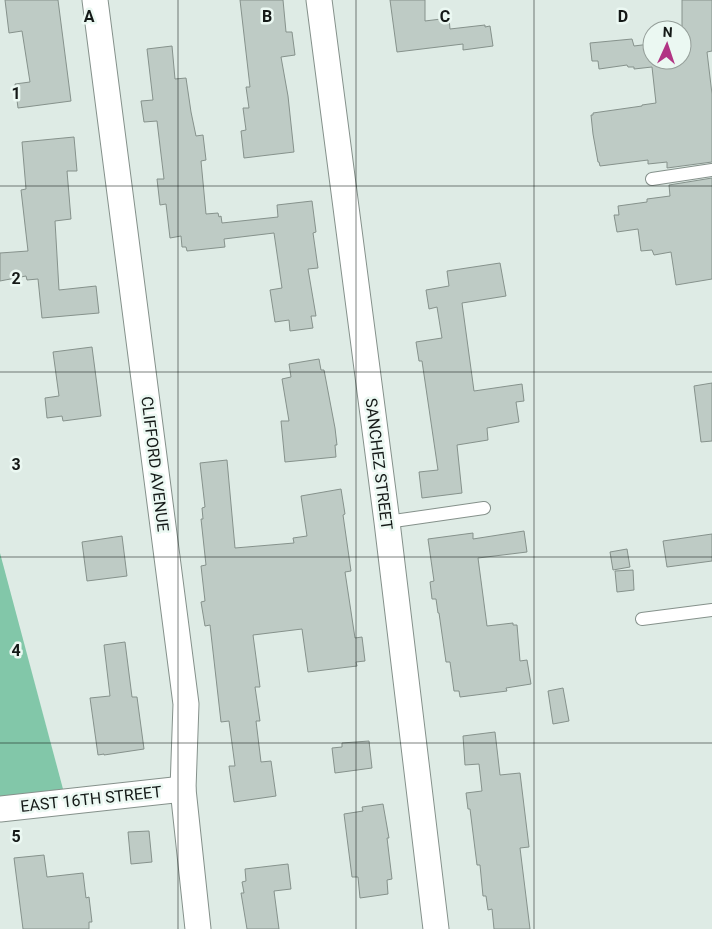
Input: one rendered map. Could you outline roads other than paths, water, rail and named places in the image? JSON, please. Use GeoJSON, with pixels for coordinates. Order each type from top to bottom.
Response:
{"type":"FeatureCollection","features":[{"type":"Feature","properties":{"kind":"street","name":"CLIFFORD AVENUE"},"geometry":{"type":"LineString","coordinates":[[95,0],[186,704],[183,789],[198,929]]}},
{"type":"Feature","properties":{"kind":"street","name":"SANCHEZ STREET"},"geometry":{"type":"LineString","coordinates":[[319,0],[387,522],[436,929]]}},
{"type":"Feature","properties":{"kind":"street","name":"EAST 16TH STREET"},"geometry":{"type":"LineString","coordinates":[[0,809],[183,789]]}},
{"type":"Feature","properties":{"kind":"lane"},"geometry":{"type":"LineString","coordinates":[[652,179],[712,170]]}},
{"type":"Feature","properties":{"kind":"lane"},"geometry":{"type":"LineString","coordinates":[[387,522],[484,508]]}},
{"type":"Feature","properties":{"kind":"lane"},"geometry":{"type":"LineString","coordinates":[[642,619],[712,610]]}}]}
